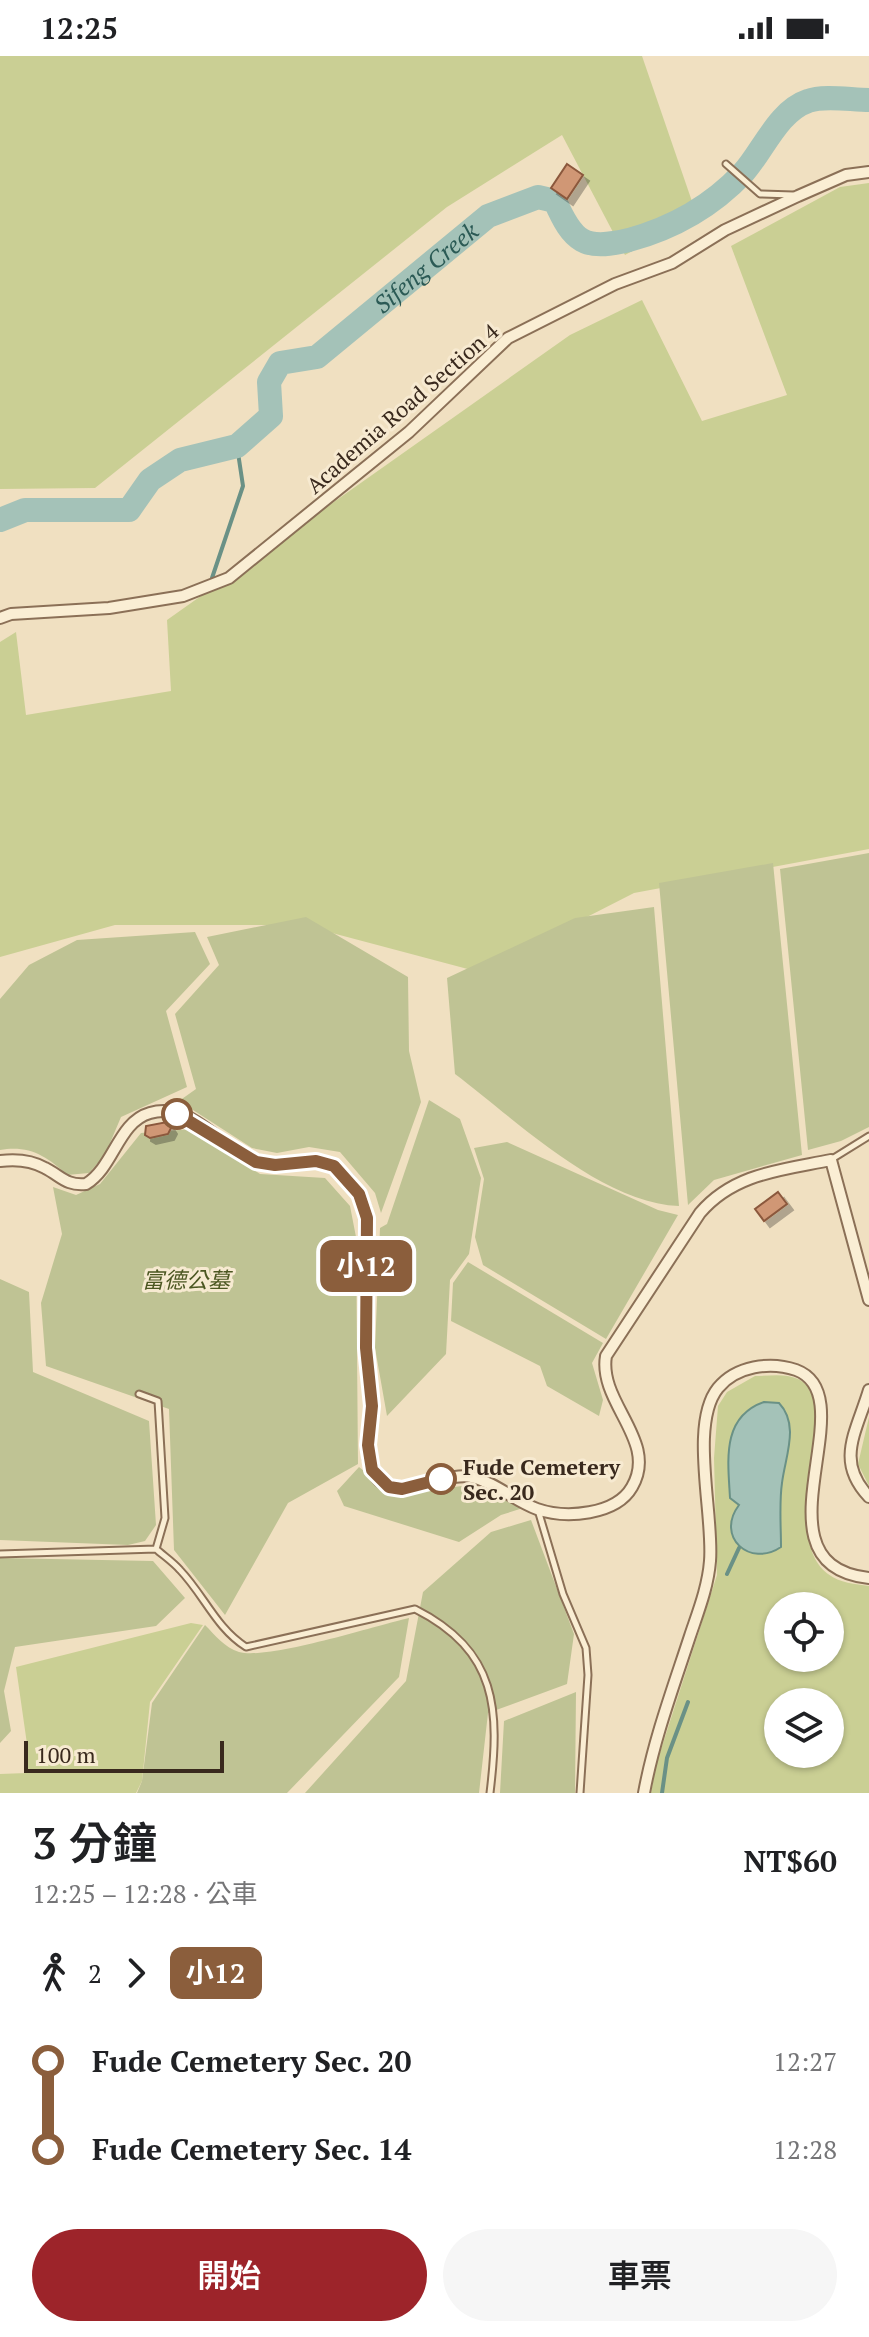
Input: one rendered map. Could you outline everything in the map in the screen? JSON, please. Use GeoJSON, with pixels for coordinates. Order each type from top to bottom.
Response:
{"type":"FeatureCollection","features":[{"type":"Feature","properties":{"kind":"street","name":"Academia Road Section 4"},"geometry":{"type":"LineString","coordinates":[[0,618],[11,614],[109,608],[183,596],[229,578],[409,432],[508,338],[615,284],[672,263],[725,230],[798,196],[846,175],[869,172]]}},
{"type":"Feature","properties":{"kind":"street"},"geometry":{"type":"LineString","coordinates":[[0,1161],[18,1159],[46,1168],[61,1181],[86,1184],[108,1163],[132,1124],[160,1111],[193,1120],[256,1162],[275,1165],[316,1161],[334,1166],[359,1194],[366,1210],[366,1358],[372,1406],[368,1445],[372,1470],[389,1487],[402,1489],[457,1476],[470,1477],[538,1509],[563,1513],[605,1509],[630,1491],[637,1478],[638,1448],[608,1383],[606,1356],[700,1213],[714,1197],[744,1179],[831,1160],[869,1300]]}},
{"type":"Feature","properties":{"kind":"street"},"geometry":{"type":"LineString","coordinates":[[644,1793],[654,1746],[708,1579],[711,1538],[705,1423],[711,1401],[728,1379],[749,1369],[771,1366],[797,1370],[814,1380],[819,1389],[823,1416],[815,1493],[817,1546],[832,1567],[847,1575],[869,1578]]}},
{"type":"Feature","properties":{"kind":"street"},"geometry":{"type":"LineString","coordinates":[[869,1390],[850,1468],[855,1482],[869,1497]]}},
{"type":"Feature","properties":{"kind":"lane"},"geometry":{"type":"LineString","coordinates":[[726,164],[760,194],[798,196]]}},
{"type":"Feature","properties":{"kind":"lane"},"geometry":{"type":"LineString","coordinates":[[831,1160],[869,1136]]}},
{"type":"Feature","properties":{"kind":"lane"},"geometry":{"type":"LineString","coordinates":[[139,1394],[158,1401],[165,1518],[156,1549]]}},
{"type":"Feature","properties":{"kind":"lane"},"geometry":{"type":"LineString","coordinates":[[538,1509],[563,1594],[586,1648],[588,1675],[580,1793]]}},
{"type":"Feature","properties":{"kind":"lane"},"geometry":{"type":"LineString","coordinates":[[0,1554],[156,1549],[181,1570],[232,1638],[246,1647],[415,1609],[435,1619],[468,1647],[491,1694],[497,1735],[490,1793]]}},
{"type":"Feature","properties":{"kind":"green space"},"geometry":{"type":"Polygon","coordinates":[[[0,56],[642,56],[697,216],[625,255],[562,135],[447,207],[95,488],[0,489],[0,56]]]}},
{"type":"Feature","properties":{"kind":"green space"},"geometry":{"type":"Polygon","coordinates":[[[869,183],[869,849],[634,893],[479,972],[302,925],[115,925],[0,957],[0,642],[16,632],[26,715],[171,691],[167,620],[570,335],[642,300],[702,421],[787,395],[731,246],[840,187],[869,183]]]}},
{"type":"Feature","properties":{"kind":"green space"},"geometry":{"type":"Polygon","coordinates":[[[869,853],[869,1127],[841,1141],[808,1150],[780,869],[869,853]]]}},
{"type":"Feature","properties":{"kind":"green space"},"geometry":{"type":"Polygon","coordinates":[[[773,863],[802,1155],[714,1180],[688,1205],[659,883],[773,863]]]}},
{"type":"Feature","properties":{"kind":"green space"},"geometry":{"type":"Polygon","coordinates":[[[654,907],[679,1206],[649,1201],[620,1191],[590,1175],[532,1135],[455,1074],[447,978],[575,918],[654,907]]]}},
{"type":"Feature","properties":{"kind":"green space"},"geometry":{"type":"Polygon","coordinates":[[[306,917],[408,977],[409,1051],[421,1102],[381,1213],[375,1193],[340,1152],[309,1147],[277,1153],[252,1148],[179,1101],[196,1089],[175,1014],[219,965],[207,937],[306,917]]]}},
{"type":"Feature","properties":{"kind":"green space"},"geometry":{"type":"Polygon","coordinates":[[[195,932],[210,964],[166,1011],[187,1087],[121,1117],[105,1155],[89,1173],[67,1175],[52,1162],[29,1151],[0,1150],[0,999],[29,965],[77,940],[195,932]]]}},
{"type":"Feature","properties":{"kind":"green space"},"geometry":{"type":"Polygon","coordinates":[[[429,1100],[460,1119],[481,1178],[469,1254],[450,1280],[446,1354],[387,1416],[375,1348],[380,1228],[387,1224],[429,1100]]]}},
{"type":"Feature","properties":{"kind":"green space","name":"富德公墓"},"geometry":{"type":"Polygon","coordinates":[[[192,1129],[260,1174],[325,1178],[350,1206],[356,1237],[358,1464],[288,1503],[225,1615],[174,1550],[169,1409],[46,1366],[41,1303],[62,1234],[53,1187],[76,1195],[100,1184],[141,1133],[192,1129]]]}},
{"type":"Feature","properties":{"kind":"green space"},"geometry":{"type":"Polygon","coordinates":[[[507,1142],[658,1210],[678,1215],[606,1339],[483,1265],[475,1237],[484,1179],[474,1148],[507,1142]]]}},
{"type":"Feature","properties":{"kind":"green space"},"geometry":{"type":"Polygon","coordinates":[[[468,1262],[603,1343],[592,1363],[603,1400],[599,1416],[547,1386],[540,1366],[451,1321],[453,1283],[468,1262]]]}},
{"type":"Feature","properties":{"kind":"green space"},"geometry":{"type":"Polygon","coordinates":[[[0,1279],[29,1292],[33,1372],[149,1421],[156,1525],[145,1541],[128,1545],[0,1540],[0,1279]]]}},
{"type":"Feature","properties":{"kind":"green space"},"geometry":{"type":"Polygon","coordinates":[[[755,1376],[788,1376],[798,1379],[812,1393],[817,1415],[808,1501],[808,1530],[813,1555],[833,1577],[869,1586],[869,1793],[651,1793],[656,1765],[717,1575],[714,1458],[718,1406],[727,1392],[755,1376]]]}},
{"type":"Feature","properties":{"kind":"green space"},"geometry":{"type":"Polygon","coordinates":[[[869,1417],[869,1486],[858,1464],[869,1417]]]}},
{"type":"Feature","properties":{"kind":"green space"},"geometry":{"type":"Polygon","coordinates":[[[359,1467],[388,1490],[403,1494],[469,1485],[523,1508],[501,1515],[459,1542],[344,1506],[337,1491],[359,1467]]]}},
{"type":"Feature","properties":{"kind":"green space"},"geometry":{"type":"Polygon","coordinates":[[[531,1520],[574,1634],[567,1684],[488,1713],[479,1793],[305,1793],[406,1681],[423,1592],[491,1532],[531,1520]]]}},
{"type":"Feature","properties":{"kind":"green space"},"geometry":{"type":"Polygon","coordinates":[[[0,1558],[153,1561],[185,1598],[156,1626],[15,1647],[4,1691],[11,1731],[0,1743],[0,1558]]]}},
{"type":"Feature","properties":{"kind":"green space"},"geometry":{"type":"Polygon","coordinates":[[[409,1618],[399,1677],[287,1793],[137,1793],[142,1781],[152,1703],[205,1625],[229,1648],[253,1653],[297,1647],[409,1618]]]}},
{"type":"Feature","properties":{"kind":"green space"},"geometry":{"type":"Polygon","coordinates":[[[191,1623],[203,1625],[150,1702],[142,1781],[136,1793],[0,1793],[0,1774],[27,1773],[27,1744],[16,1667],[191,1623]]]}},
{"type":"Feature","properties":{"kind":"green space"},"geometry":{"type":"Polygon","coordinates":[[[576,1692],[575,1793],[500,1793],[504,1721],[576,1692]]]}},
{"type":"Feature","properties":{"kind":"water"},"geometry":{"type":"Polygon","coordinates":[[[764,1402],[779,1403],[785,1412],[789,1421],[790,1442],[781,1491],[781,1547],[758,1554],[739,1546],[734,1538],[731,1528],[739,1505],[730,1498],[728,1470],[734,1429],[750,1409],[764,1402]]]}},
{"type":"Feature","properties":{"kind":"building"},"geometry":{"type":"Polygon","coordinates":[[[567,164],[583,175],[567,199],[551,188],[567,164]]]}},
{"type":"Feature","properties":{"kind":"building"},"geometry":{"type":"Polygon","coordinates":[[[167,1122],[171,1128],[168,1134],[150,1138],[145,1135],[146,1126],[167,1122]]]}},
{"type":"Feature","properties":{"kind":"building"},"geometry":{"type":"Polygon","coordinates":[[[778,1192],[787,1204],[764,1221],[755,1209],[778,1192]]]}},
{"type":"Feature","properties":{"kind":"waterway","name":"Sifeng Creek"},"geometry":{"type":"LineString","coordinates":[[0,520],[25,510],[129,510],[150,480],[180,460],[237,446],[271,416],[269,382],[280,363],[317,357],[488,216],[538,197],[555,201],[568,226],[582,240],[601,244],[629,240],[676,222],[718,196],[743,173],[780,122],[797,106],[822,98],[869,100]]}},
{"type":"Feature","properties":{"kind":"waterway"},"geometry":{"type":"LineString","coordinates":[[212,578],[243,486],[237,446]]}},
{"type":"Feature","properties":{"kind":"waterway"},"geometry":{"type":"LineString","coordinates":[[727,1574],[739,1548]]}},
{"type":"Feature","properties":{"kind":"waterway"},"geometry":{"type":"LineString","coordinates":[[662,1793],[667,1758],[688,1702]]}},
{"type":"Feature","properties":{"kind":"bus line","name":"小12"},"geometry":{"type":"LineString","coordinates":[[177,1114],[193,1120],[256,1162],[275,1165],[325,1162],[342,1173],[359,1194],[367,1218],[366,1358],[372,1406],[368,1459],[379,1480],[389,1487],[416,1487],[441,1479]]}},
{"type":"Feature","properties":{"kind":"place","name":"Fude Cemetery Sec. 20"},"geometry":{"type":"Point","coordinates":[441,1479]}}]}
